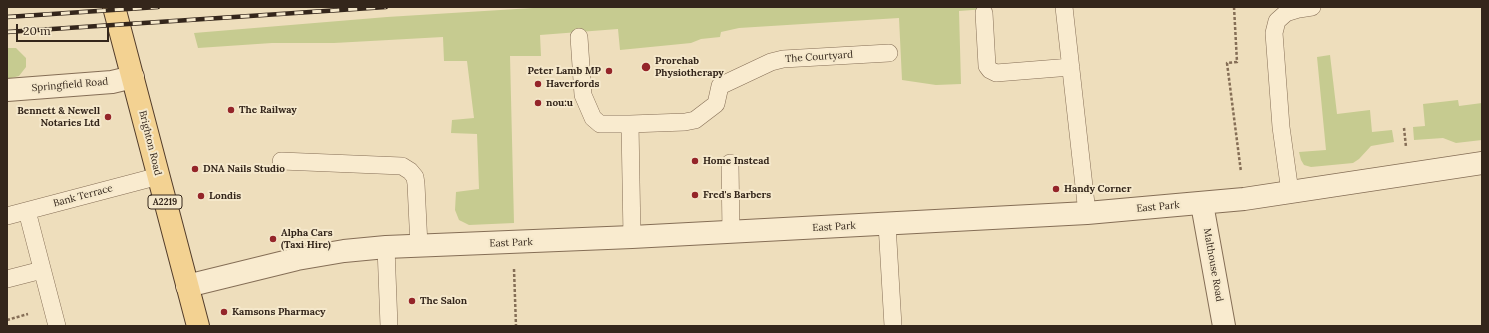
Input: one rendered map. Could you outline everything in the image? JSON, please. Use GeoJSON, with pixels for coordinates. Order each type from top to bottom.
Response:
{"type":"FeatureCollection","features":[{"type":"Feature","properties":{"kind":"main road","name":"Brighton Road"},"geometry":{"type":"LineString","coordinates":[[114,7],[198,326]]}},
{"type":"Feature","properties":{"kind":"street","name":"Springfield Road"},"geometry":{"type":"LineString","coordinates":[[7,90],[112,82],[133,77]]}},
{"type":"Feature","properties":{"kind":"street","name":"East Park"},"geometry":{"type":"LineString","coordinates":[[187,286],[297,259],[344,251],[386,247],[632,238],[1087,213],[1202,204],[1482,163]]}},
{"type":"Feature","properties":{"kind":"street","name":"Malthouse Road"},"geometry":{"type":"LineString","coordinates":[[1202,204],[1224,326]]}},
{"type":"Feature","properties":{"kind":"lane"},"geometry":{"type":"LineString","coordinates":[[1064,7],[1087,213]]}},
{"type":"Feature","properties":{"kind":"lane"},"geometry":{"type":"LineString","coordinates":[[1290,192],[1282,127],[1274,33],[1278,21],[1286,13],[1312,7]]}},
{"type":"Feature","properties":{"kind":"lane"},"geometry":{"type":"LineString","coordinates":[[984,13],[987,66],[990,70],[996,73],[1071,67]]}},
{"type":"Feature","properties":{"kind":"lane","name":"The Courtyard"},"geometry":{"type":"LineString","coordinates":[[579,37],[583,95],[594,118],[600,124],[685,122],[696,120],[716,104],[720,86],[771,62],[783,59],[889,53]]}},
{"type":"Feature","properties":{"kind":"lane"},"geometry":{"type":"LineString","coordinates":[[630,124],[632,238]]}},
{"type":"Feature","properties":{"kind":"lane"},"geometry":{"type":"LineString","coordinates":[[281,161],[402,166],[410,171],[415,177],[420,246]]}},
{"type":"Feature","properties":{"kind":"lane"},"geometry":{"type":"LineString","coordinates":[[730,164],[731,233]]}},
{"type":"Feature","properties":{"kind":"lane","name":"Bank Terrace"},"geometry":{"type":"LineString","coordinates":[[7,216],[159,176]]}},
{"type":"Feature","properties":{"kind":"lane"},"geometry":{"type":"LineString","coordinates":[[26,211],[57,326]]}},
{"type":"Feature","properties":{"kind":"lane"},"geometry":{"type":"LineString","coordinates":[[887,224],[893,326]]}},
{"type":"Feature","properties":{"kind":"lane"},"geometry":{"type":"LineString","coordinates":[[386,247],[389,326]]}},
{"type":"Feature","properties":{"kind":"lane"},"geometry":{"type":"LineString","coordinates":[[7,279],[42,270]]}},
{"type":"Feature","properties":{"kind":"path"},"geometry":{"type":"LineString","coordinates":[[1234,7],[1237,62],[1227,63],[1244,198]]}},
{"type":"Feature","properties":{"kind":"path"},"geometry":{"type":"LineString","coordinates":[[514,243],[516,326]]}},
{"type":"Feature","properties":{"kind":"green space"},"geometry":{"type":"Polygon","coordinates":[[[549,7],[986,7],[986,9],[959,11],[961,84],[936,85],[902,80],[899,18],[739,28],[721,32],[720,37],[701,39],[691,43],[620,50],[618,29],[540,35],[541,56],[510,56],[514,223],[469,225],[459,220],[455,210],[456,192],[479,189],[477,134],[451,133],[452,120],[474,118],[467,61],[444,61],[443,37],[334,43],[272,43],[198,48],[194,33],[387,17],[549,7]]]}},
{"type":"Feature","properties":{"kind":"green space"},"geometry":{"type":"Polygon","coordinates":[[[7,48],[16,48],[26,58],[26,67],[19,76],[7,79],[7,48]]]}},
{"type":"Feature","properties":{"kind":"green space"},"geometry":{"type":"Polygon","coordinates":[[[1330,55],[1337,114],[1370,110],[1372,132],[1392,130],[1394,142],[1371,146],[1359,159],[1353,163],[1311,167],[1304,165],[1299,152],[1326,150],[1317,57],[1330,55]]]}},
{"type":"Feature","properties":{"kind":"green space"},"geometry":{"type":"Polygon","coordinates":[[[1458,100],[1459,106],[1482,103],[1482,140],[1456,143],[1443,138],[1414,140],[1413,127],[1425,126],[1423,104],[1458,100]]]}},
{"type":"Feature","properties":{"kind":"railway"},"geometry":{"type":"LineString","coordinates":[[7,17],[158,7]]}},
{"type":"Feature","properties":{"kind":"railway"},"geometry":{"type":"LineString","coordinates":[[7,32],[386,7]]}},
{"type":"Feature","properties":{"kind":"place","name":"Prorehab Physiotherapy"},"geometry":{"type":"Point","coordinates":[646,67]}},
{"type":"Feature","properties":{"kind":"place","name":"Peter Lamb MP"},"geometry":{"type":"Point","coordinates":[609,71]}},
{"type":"Feature","properties":{"kind":"place","name":"Haverfords"},"geometry":{"type":"Point","coordinates":[538,84]}},
{"type":"Feature","properties":{"kind":"place","name":"nou:u"},"geometry":{"type":"Point","coordinates":[538,103]}},
{"type":"Feature","properties":{"kind":"place","name":"The Railway"},"geometry":{"type":"Point","coordinates":[231,110]}},
{"type":"Feature","properties":{"kind":"place","name":"Bennett & Newell Notaries Ltd"},"geometry":{"type":"Point","coordinates":[108,117]}},
{"type":"Feature","properties":{"kind":"place","name":"Home Instead"},"geometry":{"type":"Point","coordinates":[695,161]}},
{"type":"Feature","properties":{"kind":"place","name":"DNA Nails Studio"},"geometry":{"type":"Point","coordinates":[195,169]}},
{"type":"Feature","properties":{"kind":"place","name":"Handy Corner"},"geometry":{"type":"Point","coordinates":[1056,189]}},
{"type":"Feature","properties":{"kind":"place","name":"Fred's Barbers"},"geometry":{"type":"Point","coordinates":[695,195]}},
{"type":"Feature","properties":{"kind":"place","name":"Londis"},"geometry":{"type":"Point","coordinates":[201,196]}},
{"type":"Feature","properties":{"kind":"place","name":"Alpha Cars (Taxi Hire)"},"geometry":{"type":"Point","coordinates":[273,239]}},
{"type":"Feature","properties":{"kind":"place","name":"The Salon"},"geometry":{"type":"Point","coordinates":[412,301]}},
{"type":"Feature","properties":{"kind":"place","name":"Kamsons Pharmacy"},"geometry":{"type":"Point","coordinates":[224,312]}}]}
